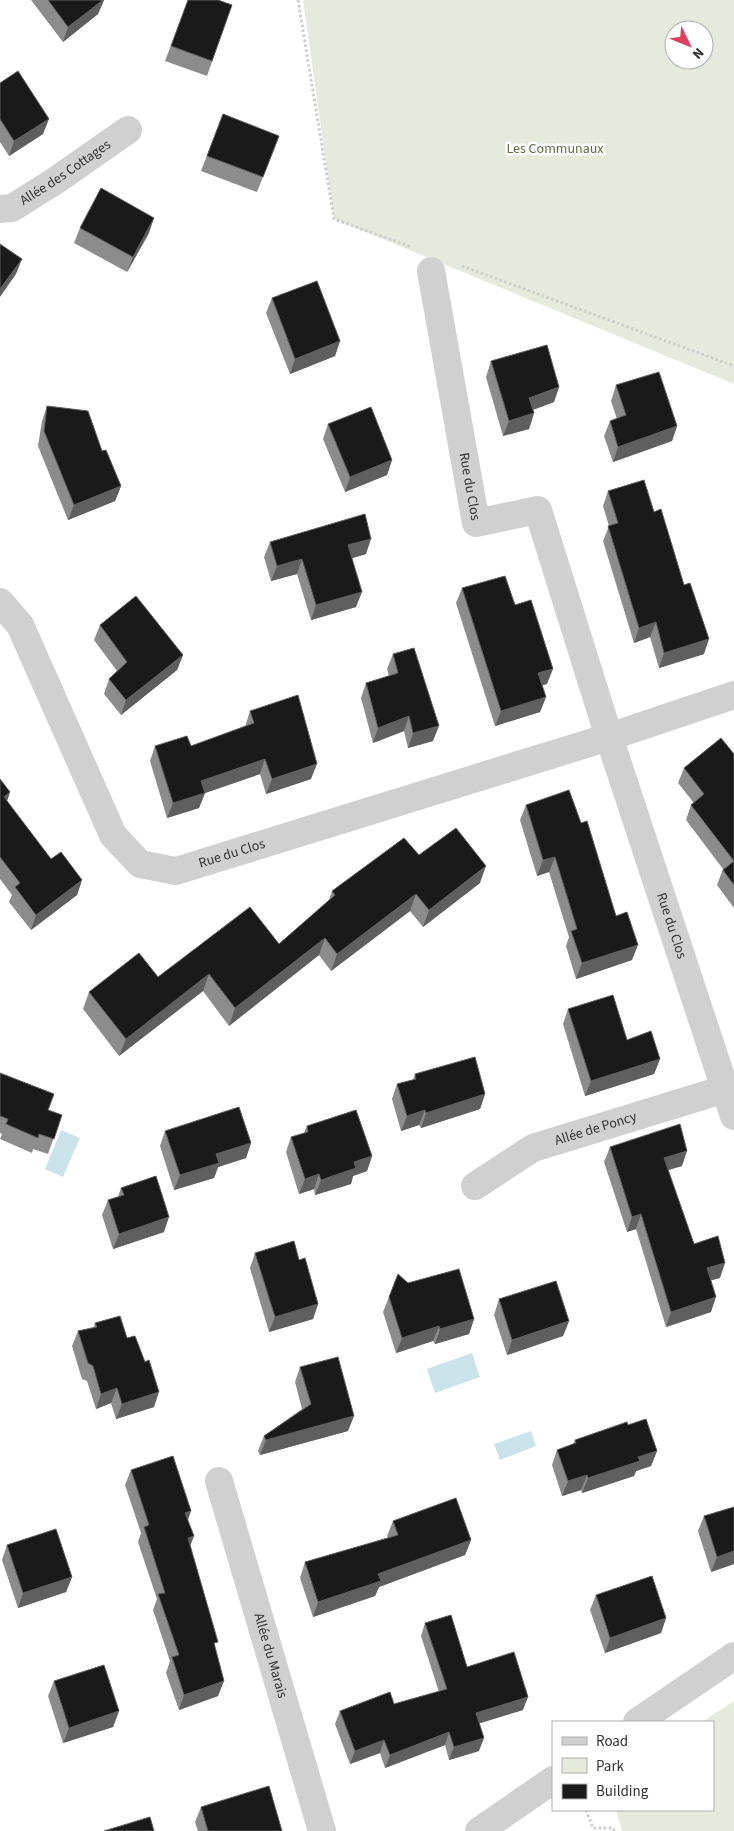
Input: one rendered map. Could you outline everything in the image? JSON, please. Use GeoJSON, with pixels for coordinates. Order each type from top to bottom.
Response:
{"type":"FeatureCollection","features":[{"type":"Feature","properties":{"kind":"street","name":"Allée des Cottages"},"geometry":{"type":"LineString","coordinates":[[0,209],[12,208],[55,181],[128,130]]}},
{"type":"Feature","properties":{"kind":"street","name":"Rue du Clos"},"geometry":{"type":"LineString","coordinates":[[435,261],[476,523],[538,510],[609,737],[734,1116]]}},
{"type":"Feature","properties":{"kind":"street","name":"Rue du Clos"},"geometry":{"type":"LineString","coordinates":[[0,602],[20,624],[113,835],[140,864],[176,871],[609,737],[734,695]]}},
{"type":"Feature","properties":{"kind":"street","name":"Allée de Poncy"},"geometry":{"type":"LineString","coordinates":[[475,1186],[533,1148],[725,1090]]}},
{"type":"Feature","properties":{"kind":"street","name":"Allée du Marais"},"geometry":{"type":"LineString","coordinates":[[219,1481],[322,1831]]}},
{"type":"Feature","properties":{"kind":"street"},"geometry":{"type":"LineString","coordinates":[[638,1721],[734,1656]]}},
{"type":"Feature","properties":{"kind":"street"},"geometry":{"type":"LineString","coordinates":[[479,1831],[552,1781]]}},
{"type":"Feature","properties":{"kind":"path"},"geometry":{"type":"LineString","coordinates":[[298,0],[334,219],[435,261],[734,366]]}},
{"type":"Feature","properties":{"kind":"path"},"geometry":{"type":"LineString","coordinates":[[586,1811],[594,1828],[613,1828],[614,1831]]}},
{"type":"Feature","properties":{"kind":"green space","name":"Les Communaux"},"geometry":{"type":"Polygon","coordinates":[[[303,0],[734,0],[734,384],[334,219],[303,0]]]}},
{"type":"Feature","properties":{"kind":"green space"},"geometry":{"type":"Polygon","coordinates":[[[734,1701],[734,1831],[622,1831],[616,1811],[714,1811],[714,1721],[704,1721],[734,1701]]]}},
{"type":"Feature","properties":{"kind":"water"},"geometry":{"type":"Polygon","coordinates":[[[61,1130],[80,1138],[63,1177],[45,1169],[61,1130]]]}},
{"type":"Feature","properties":{"kind":"water"},"geometry":{"type":"Polygon","coordinates":[[[472,1353],[480,1377],[435,1393],[427,1369],[472,1353]]]}},
{"type":"Feature","properties":{"kind":"water"},"geometry":{"type":"Polygon","coordinates":[[[531,1431],[536,1446],[500,1460],[494,1444],[531,1431]]]}},
{"type":"Feature","properties":{"kind":"building"},"geometry":{"type":"Polygon","coordinates":[[[48,0],[103,0],[68,27],[48,0]]]}},
{"type":"Feature","properties":{"kind":"building"},"geometry":{"type":"Polygon","coordinates":[[[188,0],[218,0],[232,5],[212,61],[171,46],[188,0]]]}},
{"type":"Feature","properties":{"kind":"building"},"geometry":{"type":"Polygon","coordinates":[[[18,71],[49,119],[14,141],[0,119],[0,83],[18,71]]]}},
{"type":"Feature","properties":{"kind":"building"},"geometry":{"type":"Polygon","coordinates":[[[223,114],[279,136],[263,177],[207,156],[223,114]]]}},
{"type":"Feature","properties":{"kind":"building"},"geometry":{"type":"Polygon","coordinates":[[[101,188],[154,218],[133,257],[80,228],[101,188]]]}},
{"type":"Feature","properties":{"kind":"building"},"geometry":{"type":"Polygon","coordinates":[[[0,244],[22,259],[0,289],[0,244]]]}},
{"type":"Feature","properties":{"kind":"building"},"geometry":{"type":"Polygon","coordinates":[[[317,281],[340,341],[295,359],[272,298],[317,281]]]}},
{"type":"Feature","properties":{"kind":"building"},"geometry":{"type":"Polygon","coordinates":[[[547,345],[559,387],[529,398],[534,413],[509,421],[491,361],[547,345]]]}},
{"type":"Feature","properties":{"kind":"building"},"geometry":{"type":"Polygon","coordinates":[[[659,372],[677,426],[618,447],[610,421],[626,415],[616,385],[659,372]]]}},
{"type":"Feature","properties":{"kind":"building"},"geometry":{"type":"Polygon","coordinates":[[[47,406],[88,411],[102,451],[106,450],[121,486],[74,505],[44,431],[47,406]]]}},
{"type":"Feature","properties":{"kind":"building"},"geometry":{"type":"Polygon","coordinates":[[[371,407],[392,460],[350,477],[328,424],[371,407]]]}},
{"type":"Feature","properties":{"kind":"building"},"geometry":{"type":"Polygon","coordinates":[[[644,480],[654,512],[661,509],[684,585],[690,583],[709,639],[664,653],[656,622],[639,628],[608,526],[618,523],[608,491],[644,480]]]}},
{"type":"Feature","properties":{"kind":"building"},"geometry":{"type":"Polygon","coordinates":[[[365,514],[371,539],[348,545],[362,592],[316,605],[302,559],[277,566],[270,542],[365,514]]]}},
{"type":"Feature","properties":{"kind":"building"},"geometry":{"type":"Polygon","coordinates":[[[505,576],[515,605],[531,600],[553,669],[538,673],[546,697],[501,711],[462,588],[505,576]]]}},
{"type":"Feature","properties":{"kind":"building"},"geometry":{"type":"Polygon","coordinates":[[[136,596],[183,655],[126,700],[109,679],[127,662],[100,625],[136,596]]]}},
{"type":"Feature","properties":{"kind":"building"},"geometry":{"type":"Polygon","coordinates":[[[414,648],[439,726],[413,733],[409,716],[378,728],[366,683],[398,673],[393,654],[414,648]]]}},
{"type":"Feature","properties":{"kind":"building"},"geometry":{"type":"Polygon","coordinates":[[[298,695],[317,764],[272,779],[265,759],[201,781],[205,793],[173,803],[155,746],[187,736],[191,746],[254,723],[250,711],[298,695]]]}},
{"type":"Feature","properties":{"kind":"building"},"geometry":{"type":"Polygon","coordinates":[[[721,738],[734,754],[734,861],[691,805],[704,794],[684,768],[721,738]]]}},
{"type":"Feature","properties":{"kind":"building"},"geometry":{"type":"Polygon","coordinates":[[[0,779],[10,792],[4,797],[51,859],[61,852],[82,880],[36,915],[15,887],[20,883],[0,857],[0,779]]]}},
{"type":"Feature","properties":{"kind":"building"},"geometry":{"type":"Polygon","coordinates":[[[569,790],[581,823],[587,821],[616,916],[627,912],[638,945],[582,963],[571,931],[577,929],[555,857],[543,860],[526,805],[569,790]]]}},
{"type":"Feature","properties":{"kind":"building"},"geometry":{"type":"Polygon","coordinates":[[[456,828],[486,866],[429,910],[416,894],[337,954],[325,938],[235,1008],[209,974],[126,1039],[89,992],[139,953],[158,977],[250,907],[279,944],[335,895],[332,891],[404,838],[419,855],[456,828]]]}},
{"type":"Feature","properties":{"kind":"building"},"geometry":{"type":"Polygon","coordinates":[[[734,861],[734,885],[723,870],[734,861]]]}},
{"type":"Feature","properties":{"kind":"building"},"geometry":{"type":"Polygon","coordinates":[[[613,995],[627,1040],[651,1031],[660,1059],[591,1081],[568,1009],[613,995]]]}},
{"type":"Feature","properties":{"kind":"building"},"geometry":{"type":"Polygon","coordinates":[[[475,1057],[485,1094],[426,1113],[425,1110],[407,1116],[397,1084],[416,1079],[415,1074],[475,1057]]]}},
{"type":"Feature","properties":{"kind":"building"},"geometry":{"type":"Polygon","coordinates":[[[0,1073],[54,1094],[48,1110],[62,1115],[54,1139],[39,1134],[38,1138],[6,1124],[8,1119],[0,1116],[0,1073]]]}},
{"type":"Feature","properties":{"kind":"building"},"geometry":{"type":"Polygon","coordinates":[[[239,1107],[251,1143],[216,1154],[219,1163],[180,1175],[165,1131],[239,1107]]]}},
{"type":"Feature","properties":{"kind":"building"},"geometry":{"type":"Polygon","coordinates":[[[356,1110],[372,1156],[354,1162],[356,1168],[321,1180],[319,1174],[305,1179],[291,1137],[308,1132],[307,1126],[356,1110]]]}},
{"type":"Feature","properties":{"kind":"building"},"geometry":{"type":"Polygon","coordinates":[[[680,1124],[687,1151],[664,1158],[694,1244],[718,1236],[725,1263],[707,1268],[716,1297],[671,1312],[641,1214],[632,1217],[610,1147],[680,1124]]]}},
{"type":"Feature","properties":{"kind":"building"},"geometry":{"type":"Polygon","coordinates":[[[156,1176],[169,1217],[119,1234],[108,1200],[124,1195],[121,1188],[156,1176]]]}},
{"type":"Feature","properties":{"kind":"building"},"geometry":{"type":"Polygon","coordinates":[[[294,1241],[299,1260],[305,1258],[318,1304],[275,1317],[255,1253],[294,1241]]]}},
{"type":"Feature","properties":{"kind":"building"},"geometry":{"type":"Polygon","coordinates":[[[459,1269],[474,1319],[440,1329],[439,1326],[402,1338],[389,1297],[398,1274],[408,1283],[459,1269]]]}},
{"type":"Feature","properties":{"kind":"building"},"geometry":{"type":"Polygon","coordinates":[[[556,1281],[569,1321],[512,1340],[499,1299],[556,1281]]]}},
{"type":"Feature","properties":{"kind":"building"},"geometry":{"type":"Polygon","coordinates":[[[120,1316],[127,1338],[135,1336],[145,1362],[149,1360],[159,1392],[122,1404],[117,1388],[101,1394],[93,1366],[88,1363],[78,1331],[97,1327],[95,1323],[120,1316]]]}},
{"type":"Feature","properties":{"kind":"building"},"geometry":{"type":"Polygon","coordinates":[[[338,1357],[354,1416],[266,1440],[264,1436],[311,1404],[300,1367],[338,1357]]]}},
{"type":"Feature","properties":{"kind":"building"},"geometry":{"type":"Polygon","coordinates":[[[646,1419],[657,1451],[638,1457],[640,1461],[588,1478],[587,1475],[568,1481],[557,1450],[576,1443],[575,1440],[627,1422],[628,1425],[646,1419]]]}},
{"type":"Feature","properties":{"kind":"building"},"geometry":{"type":"Polygon","coordinates":[[[173,1456],[191,1511],[185,1513],[194,1536],[188,1538],[218,1642],[214,1643],[224,1681],[184,1695],[172,1657],[179,1655],[158,1594],[165,1593],[144,1527],[149,1525],[131,1470],[173,1456]]]}},
{"type":"Feature","properties":{"kind":"building"},"geometry":{"type":"Polygon","coordinates":[[[456,1498],[471,1540],[378,1574],[381,1581],[318,1602],[305,1562],[398,1535],[393,1521],[456,1498]]]}},
{"type":"Feature","properties":{"kind":"building"},"geometry":{"type":"Polygon","coordinates":[[[734,1507],[734,1551],[717,1557],[704,1516],[734,1507]]]}},
{"type":"Feature","properties":{"kind":"building"},"geometry":{"type":"Polygon","coordinates":[[[56,1529],[72,1577],[23,1593],[7,1545],[56,1529]]]}},
{"type":"Feature","properties":{"kind":"building"},"geometry":{"type":"Polygon","coordinates":[[[652,1576],[666,1618],[610,1638],[596,1595],[652,1576]]]}},
{"type":"Feature","properties":{"kind":"building"},"geometry":{"type":"Polygon","coordinates":[[[451,1615],[467,1667],[514,1652],[528,1697],[476,1713],[484,1738],[454,1747],[449,1732],[390,1755],[384,1740],[355,1751],[340,1711],[390,1692],[394,1704],[447,1689],[425,1623],[451,1615]]]}},
{"type":"Feature","properties":{"kind":"building"},"geometry":{"type":"Polygon","coordinates":[[[104,1665],[119,1711],[69,1728],[54,1681],[104,1665]]]}},
{"type":"Feature","properties":{"kind":"building"},"geometry":{"type":"Polygon","coordinates":[[[269,1786],[282,1831],[208,1831],[201,1807],[269,1786]]]}},
{"type":"Feature","properties":{"kind":"building"},"geometry":{"type":"Polygon","coordinates":[[[150,1817],[154,1831],[104,1831],[150,1817]]]}}]}
